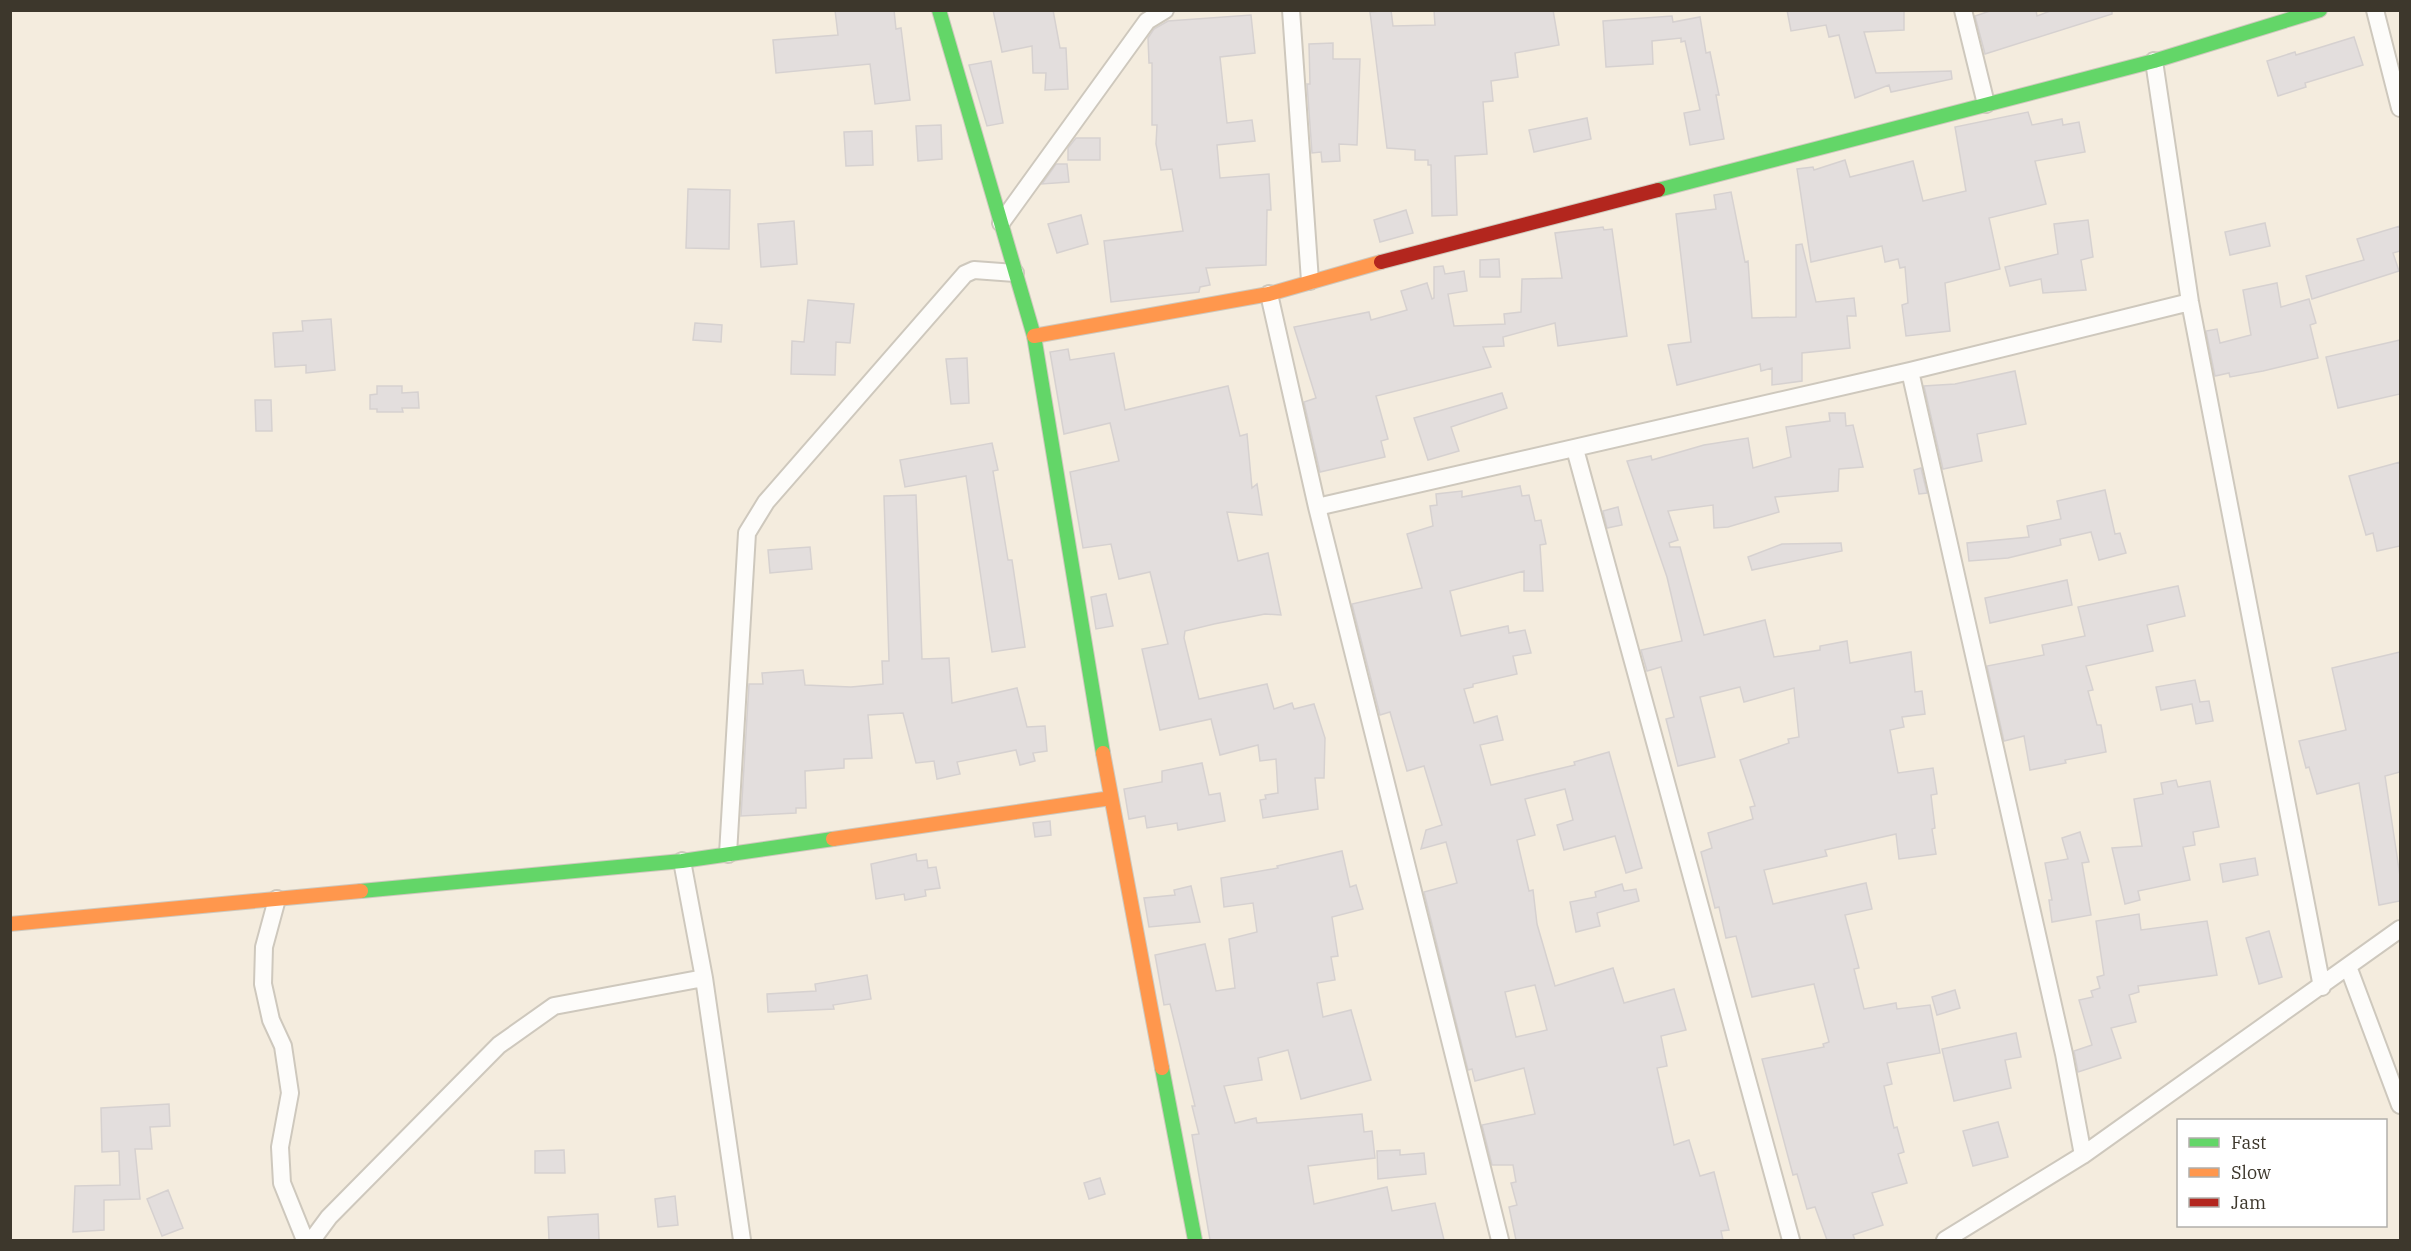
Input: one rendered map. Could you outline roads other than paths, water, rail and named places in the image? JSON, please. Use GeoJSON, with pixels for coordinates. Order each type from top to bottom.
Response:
{"type":"FeatureCollection","features":[{"type":"Feature","properties":{"kind":"street"},"geometry":{"type":"LineString","coordinates":[[939,10],[1034,336],[1111,798],[1195,1240]]}},
{"type":"Feature","properties":{"kind":"street"},"geometry":{"type":"LineString","coordinates":[[1001,223],[1147,21],[1165,10]]}},
{"type":"Feature","properties":{"kind":"street"},"geometry":{"type":"LineString","coordinates":[[1291,10],[1310,280]]}},
{"type":"Feature","properties":{"kind":"street"},"geometry":{"type":"LineString","coordinates":[[1963,10],[1986,104]]}},
{"type":"Feature","properties":{"kind":"street"},"geometry":{"type":"LineString","coordinates":[[1034,336],[1269,294],[1310,280],[2154,61],[2319,10]]}},
{"type":"Feature","properties":{"kind":"street"},"geometry":{"type":"LineString","coordinates":[[2375,10],[2400,108]]}},
{"type":"Feature","properties":{"kind":"street"},"geometry":{"type":"LineString","coordinates":[[2154,61],[2190,302],[2322,987]]}},
{"type":"Feature","properties":{"kind":"street"},"geometry":{"type":"LineString","coordinates":[[728,854],[747,533],[766,502],[965,274],[974,270],[1016,273]]}},
{"type":"Feature","properties":{"kind":"street"},"geometry":{"type":"LineString","coordinates":[[1269,294],[1317,507],[1500,1240]]}},
{"type":"Feature","properties":{"kind":"street"},"geometry":{"type":"LineString","coordinates":[[1317,507],[1575,449],[2190,302]]}},
{"type":"Feature","properties":{"kind":"street"},"geometry":{"type":"LineString","coordinates":[[1910,370],[2059,1031],[2084,1155]]}},
{"type":"Feature","properties":{"kind":"street"},"geometry":{"type":"LineString","coordinates":[[1575,449],[1791,1240]]}},
{"type":"Feature","properties":{"kind":"street"},"geometry":{"type":"LineString","coordinates":[[10,924],[682,861],[1111,798]]}},
{"type":"Feature","properties":{"kind":"street"},"geometry":{"type":"LineString","coordinates":[[682,861],[704,978],[742,1240]]}},
{"type":"Feature","properties":{"kind":"street"},"geometry":{"type":"LineString","coordinates":[[277,899],[264,947],[263,984],[271,1020],[283,1046],[290,1093],[280,1147],[282,1183],[305,1240]]}},
{"type":"Feature","properties":{"kind":"street"},"geometry":{"type":"LineString","coordinates":[[1945,1240],[2084,1155],[2349,969],[2400,930]]}},
{"type":"Feature","properties":{"kind":"street"},"geometry":{"type":"LineString","coordinates":[[2349,969],[2400,1105]]}},
{"type":"Feature","properties":{"kind":"street"},"geometry":{"type":"LineString","coordinates":[[312,1240],[329,1217],[499,1045],[554,1006],[704,978]]}}]}
